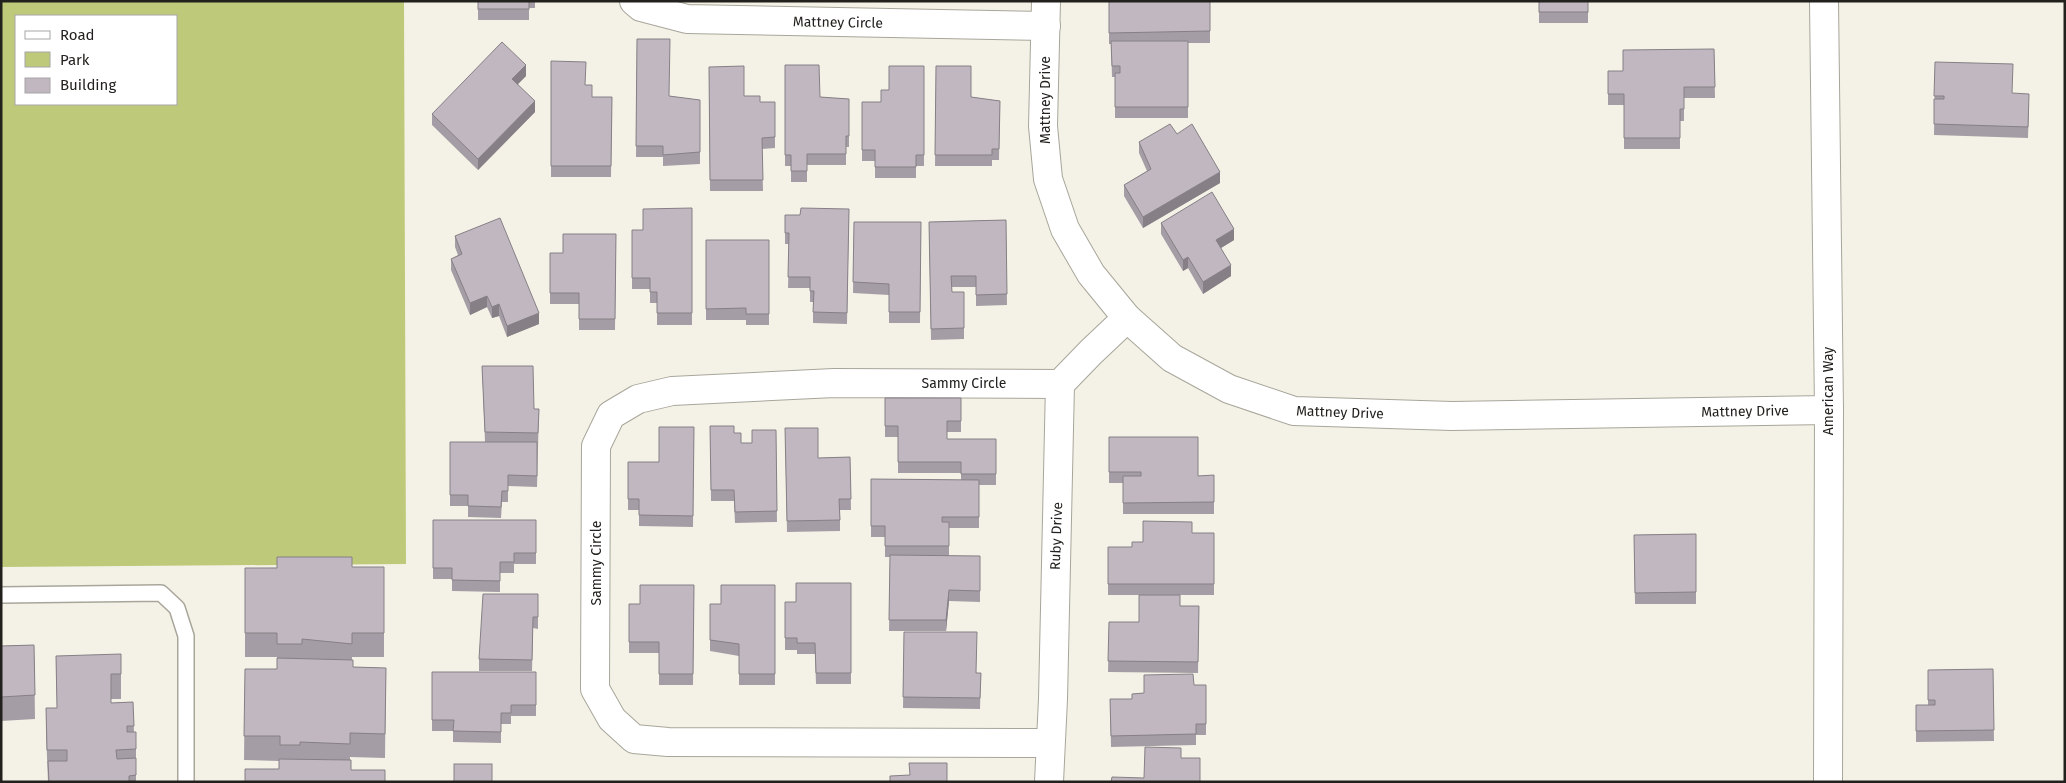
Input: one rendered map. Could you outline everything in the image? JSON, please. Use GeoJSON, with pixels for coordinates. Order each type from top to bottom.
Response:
{"type":"FeatureCollection","features":[{"type":"Feature","properties":{"kind":"street","name":"Mattney Circle"},"geometry":{"type":"LineString","coordinates":[[634,1],[641,7],[687,19],[1046,14]]}},
{"type":"Feature","properties":{"kind":"street","name":"American Way"},"geometry":{"type":"LineString","coordinates":[[1824,1],[1829,410],[1828,782]]}},
{"type":"Feature","properties":{"kind":"street","name":"Mattney Drive"},"geometry":{"type":"LineString","coordinates":[[1046,14],[1043,126],[1048,179],[1065,229],[1090,274],[1128,318],[1172,358],[1229,389],[1294,411],[1452,416],[1829,410]]}},
{"type":"Feature","properties":{"kind":"street"},"geometry":{"type":"LineString","coordinates":[[1060,384],[1090,352],[1128,318]]}},
{"type":"Feature","properties":{"kind":"street","name":"Sammy Circle"},"geometry":{"type":"LineString","coordinates":[[1050,743],[668,742],[634,738],[612,719],[595,689],[596,446],[611,415],[638,399],[672,391],[834,383],[1060,384]]}},
{"type":"Feature","properties":{"kind":"street","name":"Ruby Drive"},"geometry":{"type":"LineString","coordinates":[[1049,782],[1053,699],[1060,384]]}},
{"type":"Feature","properties":{"kind":"lane"},"geometry":{"type":"LineString","coordinates":[[1,595],[162,593],[177,608],[186,636],[186,782]]}},
{"type":"Feature","properties":{"kind":"green space"},"geometry":{"type":"Polygon","coordinates":[[[1,1],[404,1],[406,564],[1,567],[1,1]]]}},
{"type":"Feature","properties":{"kind":"building"},"geometry":{"type":"Polygon","coordinates":[[[478,1],[529,1],[529,9],[478,9],[478,1]]]}},
{"type":"Feature","properties":{"kind":"building"},"geometry":{"type":"Polygon","coordinates":[[[1109,1],[1210,1],[1210,31],[1109,33],[1109,1]]]}},
{"type":"Feature","properties":{"kind":"building"},"geometry":{"type":"Polygon","coordinates":[[[1539,1],[1588,1],[1588,12],[1539,12],[1539,1]]]}},
{"type":"Feature","properties":{"kind":"building"},"geometry":{"type":"Polygon","coordinates":[[[637,39],[670,39],[669,96],[700,100],[700,152],[663,155],[663,146],[636,146],[637,39]]]}},
{"type":"Feature","properties":{"kind":"building"},"geometry":{"type":"Polygon","coordinates":[[[1111,41],[1188,41],[1188,107],[1115,107],[1115,73],[1120,73],[1120,66],[1112,66],[1111,41]]]}},
{"type":"Feature","properties":{"kind":"building"},"geometry":{"type":"Polygon","coordinates":[[[502,42],[526,65],[512,79],[535,101],[478,159],[432,114],[502,42]]]}},
{"type":"Feature","properties":{"kind":"building"},"geometry":{"type":"Polygon","coordinates":[[[1714,49],[1715,87],[1684,87],[1684,109],[1680,109],[1680,138],[1624,138],[1624,94],[1608,94],[1608,71],[1623,71],[1623,50],[1714,49]]]}},
{"type":"Feature","properties":{"kind":"building"},"geometry":{"type":"Polygon","coordinates":[[[551,61],[586,62],[585,85],[592,85],[592,97],[612,97],[611,166],[551,166],[551,61]]]}},
{"type":"Feature","properties":{"kind":"building"},"geometry":{"type":"Polygon","coordinates":[[[1935,62],[2013,64],[2012,93],[2029,94],[2028,127],[1934,124],[1934,99],[1944,99],[1944,96],[1934,96],[1935,62]]]}},
{"type":"Feature","properties":{"kind":"building"},"geometry":{"type":"Polygon","coordinates":[[[785,65],[819,65],[820,97],[849,99],[849,136],[846,136],[846,154],[807,154],[807,171],[791,171],[791,155],[785,155],[785,65]]]}},
{"type":"Feature","properties":{"kind":"building"},"geometry":{"type":"Polygon","coordinates":[[[744,66],[744,96],[760,96],[760,102],[775,102],[775,137],[762,138],[763,180],[710,180],[709,67],[744,66]]]}},
{"type":"Feature","properties":{"kind":"building"},"geometry":{"type":"Polygon","coordinates":[[[889,66],[924,66],[924,155],[916,155],[916,167],[875,167],[875,150],[862,150],[862,102],[881,102],[881,90],[889,90],[889,66]]]}},
{"type":"Feature","properties":{"kind":"building"},"geometry":{"type":"Polygon","coordinates":[[[936,66],[971,66],[971,97],[1000,101],[999,149],[992,149],[992,155],[935,155],[936,66]]]}},
{"type":"Feature","properties":{"kind":"building"},"geometry":{"type":"Polygon","coordinates":[[[1170,124],[1177,134],[1192,124],[1220,172],[1143,217],[1124,185],[1151,169],[1139,142],[1170,124]]]}},
{"type":"Feature","properties":{"kind":"building"},"geometry":{"type":"Polygon","coordinates":[[[1212,192],[1234,229],[1216,240],[1231,265],[1203,282],[1188,257],[1183,260],[1161,223],[1212,192]]]}},
{"type":"Feature","properties":{"kind":"building"},"geometry":{"type":"Polygon","coordinates":[[[692,208],[692,313],[657,313],[657,292],[650,292],[650,278],[632,278],[632,230],[643,230],[643,209],[692,208]]]}},
{"type":"Feature","properties":{"kind":"building"},"geometry":{"type":"Polygon","coordinates":[[[801,208],[849,209],[847,313],[813,312],[814,291],[810,291],[810,277],[788,277],[789,233],[785,233],[785,215],[800,215],[801,208]]]}},
{"type":"Feature","properties":{"kind":"building"},"geometry":{"type":"Polygon","coordinates":[[[500,218],[539,313],[507,326],[499,304],[492,307],[487,296],[470,303],[451,259],[462,254],[455,236],[500,218]]]}},
{"type":"Feature","properties":{"kind":"building"},"geometry":{"type":"Polygon","coordinates":[[[1006,220],[1007,294],[976,295],[976,276],[951,276],[952,292],[964,292],[964,328],[931,329],[929,222],[1006,220]]]}},
{"type":"Feature","properties":{"kind":"building"},"geometry":{"type":"Polygon","coordinates":[[[854,222],[921,222],[920,312],[889,312],[889,284],[853,282],[854,222]]]}},
{"type":"Feature","properties":{"kind":"building"},"geometry":{"type":"Polygon","coordinates":[[[563,234],[616,234],[615,319],[579,319],[579,293],[550,293],[550,253],[563,253],[563,234]]]}},
{"type":"Feature","properties":{"kind":"building"},"geometry":{"type":"Polygon","coordinates":[[[706,240],[769,240],[769,314],[746,314],[746,308],[706,309],[706,240]]]}},
{"type":"Feature","properties":{"kind":"building"},"geometry":{"type":"Polygon","coordinates":[[[482,366],[533,366],[534,409],[539,409],[538,433],[485,432],[482,366]]]}},
{"type":"Feature","properties":{"kind":"building"},"geometry":{"type":"Polygon","coordinates":[[[885,398],[961,398],[961,421],[947,421],[947,439],[996,439],[996,474],[961,474],[961,462],[898,462],[898,426],[885,426],[885,398]]]}},
{"type":"Feature","properties":{"kind":"building"},"geometry":{"type":"Polygon","coordinates":[[[710,426],[734,426],[734,433],[741,433],[741,443],[752,443],[752,430],[776,430],[777,511],[735,512],[734,490],[711,490],[710,426]]]}},
{"type":"Feature","properties":{"kind":"building"},"geometry":{"type":"Polygon","coordinates":[[[659,427],[694,427],[693,516],[639,515],[639,499],[628,499],[628,462],[659,462],[659,427]]]}},
{"type":"Feature","properties":{"kind":"building"},"geometry":{"type":"Polygon","coordinates":[[[785,428],[818,428],[818,458],[850,457],[851,499],[839,499],[840,520],[787,521],[785,428]]]}},
{"type":"Feature","properties":{"kind":"building"},"geometry":{"type":"Polygon","coordinates":[[[1109,437],[1198,437],[1198,476],[1214,475],[1214,502],[1123,503],[1123,476],[1141,476],[1141,472],[1109,472],[1109,437]]]}},
{"type":"Feature","properties":{"kind":"building"},"geometry":{"type":"Polygon","coordinates":[[[450,442],[537,442],[537,476],[508,475],[508,491],[502,491],[501,507],[468,506],[468,495],[450,495],[450,442]]]}},
{"type":"Feature","properties":{"kind":"building"},"geometry":{"type":"Polygon","coordinates":[[[871,479],[979,480],[979,517],[942,517],[942,522],[949,522],[949,546],[885,546],[885,526],[871,526],[871,479]]]}},
{"type":"Feature","properties":{"kind":"building"},"geometry":{"type":"Polygon","coordinates":[[[433,520],[536,520],[536,553],[514,553],[514,562],[500,562],[500,581],[452,580],[452,568],[433,568],[433,520]]]}},
{"type":"Feature","properties":{"kind":"building"},"geometry":{"type":"Polygon","coordinates":[[[1143,521],[1192,522],[1192,533],[1214,533],[1214,584],[1108,584],[1108,547],[1132,547],[1132,542],[1143,542],[1143,521]]]}},
{"type":"Feature","properties":{"kind":"building"},"geometry":{"type":"Polygon","coordinates":[[[1696,534],[1696,592],[1635,593],[1634,535],[1696,534]]]}},
{"type":"Feature","properties":{"kind":"building"},"geometry":{"type":"Polygon","coordinates":[[[890,555],[980,556],[980,591],[949,590],[946,620],[889,620],[890,555]]]}},
{"type":"Feature","properties":{"kind":"building"},"geometry":{"type":"Polygon","coordinates":[[[277,557],[352,557],[352,567],[384,567],[384,633],[352,633],[352,644],[302,639],[302,644],[277,644],[277,633],[245,633],[245,568],[277,568],[277,557]]]}},
{"type":"Feature","properties":{"kind":"building"},"geometry":{"type":"Polygon","coordinates":[[[796,583],[851,583],[851,673],[816,673],[815,643],[797,643],[797,638],[785,638],[785,602],[796,602],[796,583]]]}},
{"type":"Feature","properties":{"kind":"building"},"geometry":{"type":"Polygon","coordinates":[[[640,585],[694,585],[693,674],[659,674],[659,642],[629,642],[629,604],[640,604],[640,585]]]}},
{"type":"Feature","properties":{"kind":"building"},"geometry":{"type":"Polygon","coordinates":[[[721,585],[775,585],[775,674],[739,674],[739,644],[710,640],[710,604],[721,604],[721,585]]]}},
{"type":"Feature","properties":{"kind":"building"},"geometry":{"type":"Polygon","coordinates":[[[483,594],[538,594],[538,617],[533,617],[532,660],[479,659],[483,594]]]}},
{"type":"Feature","properties":{"kind":"building"},"geometry":{"type":"Polygon","coordinates":[[[1139,595],[1180,595],[1180,606],[1199,606],[1198,662],[1108,661],[1109,622],[1139,622],[1139,595]]]}},
{"type":"Feature","properties":{"kind":"building"},"geometry":{"type":"Polygon","coordinates":[[[904,632],[977,632],[976,673],[981,673],[980,698],[903,697],[904,632]]]}},
{"type":"Feature","properties":{"kind":"building"},"geometry":{"type":"Polygon","coordinates":[[[34,645],[35,695],[1,697],[1,646],[34,645]]]}},
{"type":"Feature","properties":{"kind":"building"},"geometry":{"type":"Polygon","coordinates":[[[121,654],[121,674],[111,674],[111,703],[133,702],[134,726],[127,726],[127,732],[136,732],[136,749],[116,750],[117,759],[136,758],[136,775],[129,776],[129,781],[136,782],[49,782],[48,761],[67,761],[67,750],[47,750],[46,708],[57,708],[56,656],[121,654]]]}},
{"type":"Feature","properties":{"kind":"building"},"geometry":{"type":"Polygon","coordinates":[[[277,658],[353,660],[353,667],[386,668],[385,734],[350,733],[350,744],[300,742],[300,745],[280,745],[280,736],[244,736],[245,669],[277,669],[277,658]]]}},
{"type":"Feature","properties":{"kind":"building"},"geometry":{"type":"Polygon","coordinates":[[[1993,669],[1994,730],[1916,731],[1916,705],[1935,705],[1935,700],[1928,700],[1928,670],[1993,669]]]}},
{"type":"Feature","properties":{"kind":"building"},"geometry":{"type":"Polygon","coordinates":[[[432,672],[536,672],[536,705],[511,705],[511,713],[501,713],[501,732],[453,731],[454,720],[432,720],[432,672]]]}},
{"type":"Feature","properties":{"kind":"building"},"geometry":{"type":"Polygon","coordinates":[[[1193,674],[1194,685],[1206,685],[1206,724],[1196,724],[1196,734],[1111,736],[1110,699],[1132,699],[1132,694],[1144,693],[1144,675],[1193,674]]]}},
{"type":"Feature","properties":{"kind":"building"},"geometry":{"type":"Polygon","coordinates":[[[1145,747],[1181,748],[1181,758],[1200,758],[1200,782],[1111,782],[1112,777],[1144,778],[1145,747]]]}},
{"type":"Feature","properties":{"kind":"building"},"geometry":{"type":"Polygon","coordinates":[[[279,759],[351,760],[351,770],[385,770],[385,782],[245,782],[245,769],[279,769],[279,759]]]}},
{"type":"Feature","properties":{"kind":"building"},"geometry":{"type":"Polygon","coordinates":[[[909,763],[947,763],[947,782],[890,782],[890,776],[910,775],[909,763]]]}},
{"type":"Feature","properties":{"kind":"building"},"geometry":{"type":"Polygon","coordinates":[[[454,764],[492,764],[492,782],[454,782],[454,764]]]}}]}
